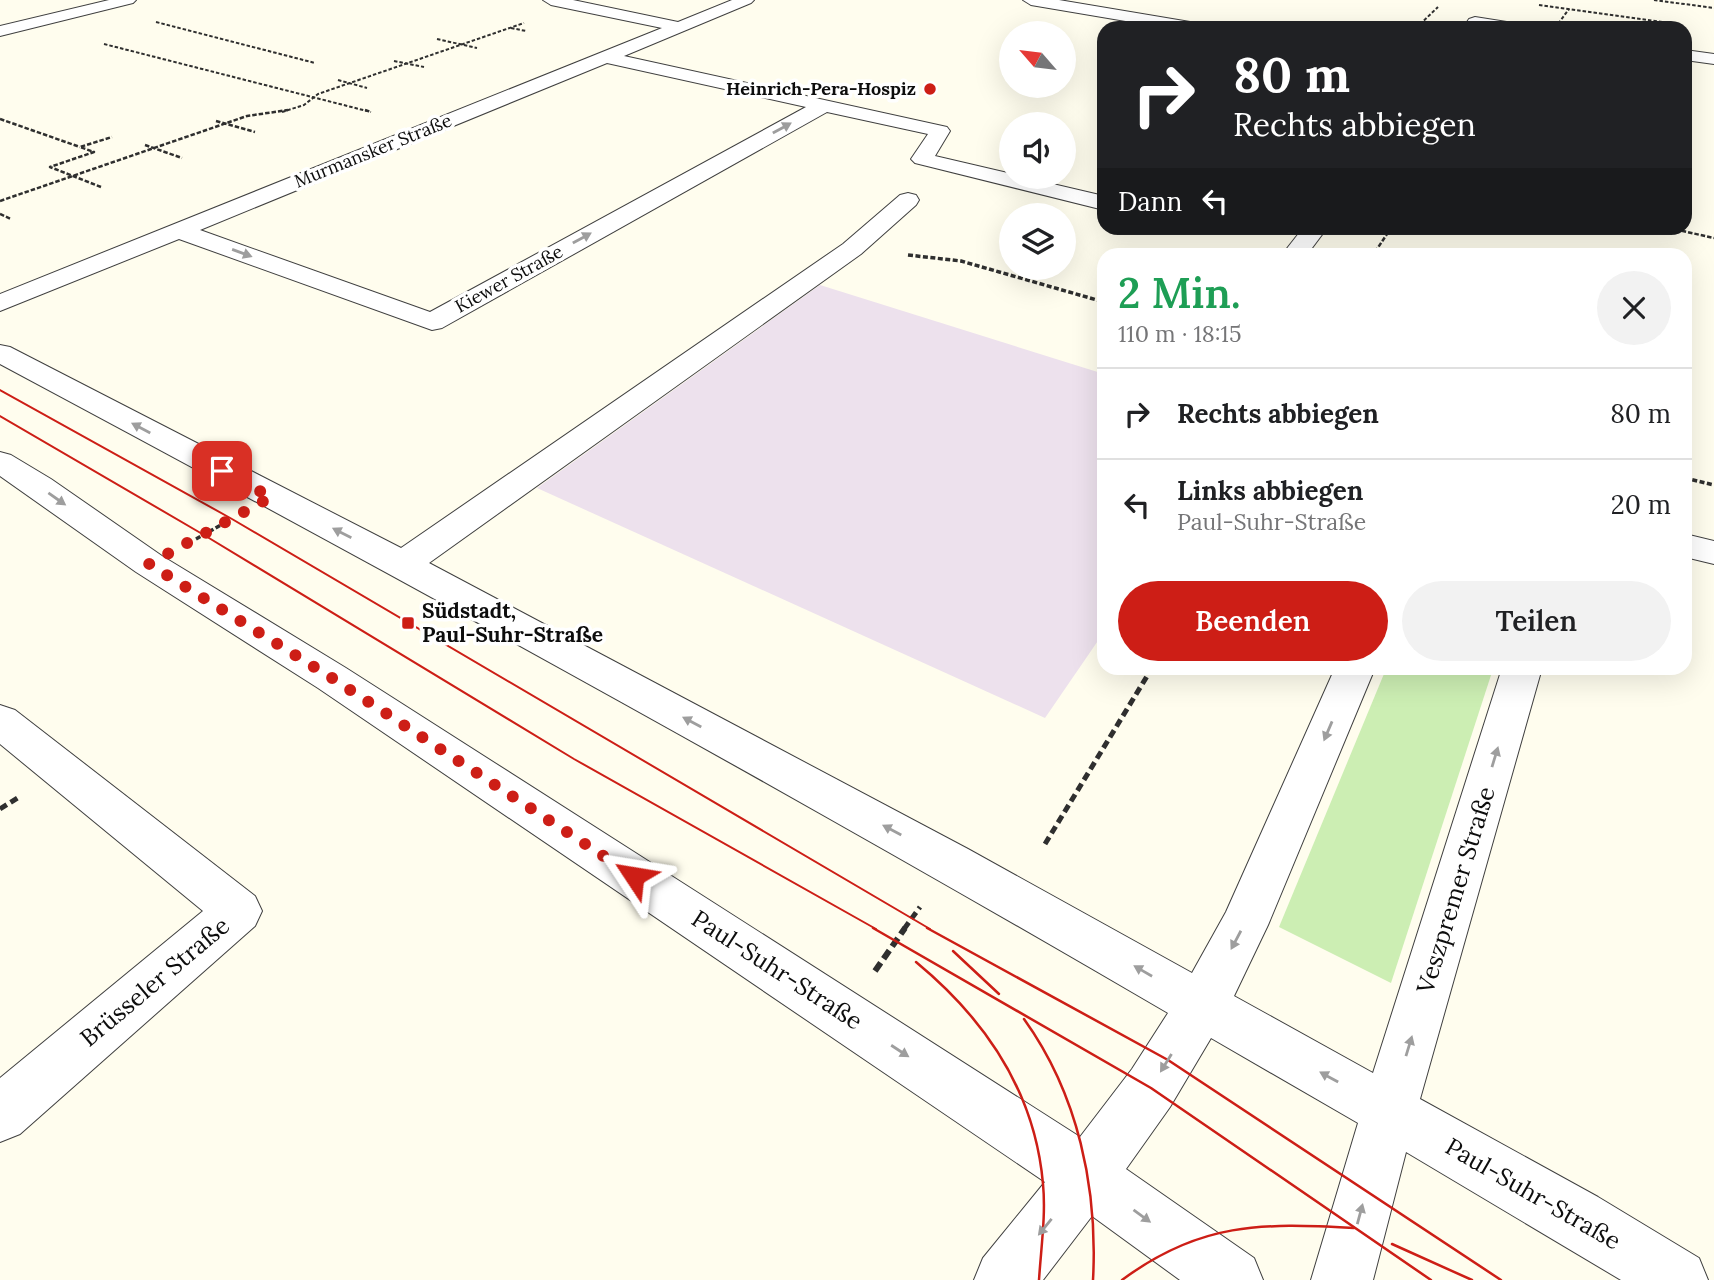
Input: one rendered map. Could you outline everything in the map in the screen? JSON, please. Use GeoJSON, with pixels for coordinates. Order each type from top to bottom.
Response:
{"type":"FeatureCollection","features":[{"type":"Feature","properties":{"kind":"street"},"geometry":{"type":"LineString","coordinates":[[0,31],[128,0]]}},
{"type":"Feature","properties":{"kind":"street"},"geometry":{"type":"LineString","coordinates":[[551,0],[679,27]]}},
{"type":"Feature","properties":{"kind":"street","name":"Murmansker Straße"},"geometry":{"type":"LineString","coordinates":[[0,303],[747,0]]}},
{"type":"Feature","properties":{"kind":"street"},"geometry":{"type":"LineString","coordinates":[[1031,0],[1154,21]]}},
{"type":"Feature","properties":{"kind":"street"},"geometry":{"type":"LineString","coordinates":[[1692,56],[1714,59]]}},
{"type":"Feature","properties":{"kind":"street"},"geometry":{"type":"LineString","coordinates":[[605,57],[940,131],[922,159],[1097,201]]}},
{"type":"Feature","properties":{"kind":"street","name":"Kiewer Straße"},"geometry":{"type":"LineString","coordinates":[[177,230],[432,321],[823,106]]}},
{"type":"Feature","properties":{"kind":"street"},"geometry":{"type":"LineString","coordinates":[[403,564],[852,249],[908,200]]}},
{"type":"Feature","properties":{"kind":"street"},"geometry":{"type":"LineString","coordinates":[[0,353],[403,564],[952,863],[1202,1005]]}},
{"type":"Feature","properties":{"kind":"street","name":"Paul-Suhr-Straße"},"geometry":{"type":"LineString","coordinates":[[0,462],[39,486],[149,564],[344,686],[1087,1176],[1232,1280]]}},
{"type":"Feature","properties":{"kind":"street"},"geometry":{"type":"LineString","coordinates":[[1692,547],[1714,554]]}},
{"type":"Feature","properties":{"kind":"street"},"geometry":{"type":"LineString","coordinates":[[1005,1280],[1087,1176],[1151,1088],[1202,1005],[1244,925],[1352,675]]}},
{"type":"Feature","properties":{"kind":"street","name":"Veszpremer Straße"},"geometry":{"type":"LineString","coordinates":[[1342,1280],[1389,1111],[1519,675]]}},
{"type":"Feature","properties":{"kind":"street","name":"Brüsseler Straße"},"geometry":{"type":"LineString","coordinates":[[0,721],[238,911],[0,1114]]}},
{"type":"Feature","properties":{"kind":"street","name":"Paul-Suhr-Straße"},"geometry":{"type":"LineString","coordinates":[[1202,1005],[1577,1219],[1676,1280]]}},
{"type":"Feature","properties":{"kind":"path"},"geometry":{"type":"LineString","coordinates":[[1423,21],[1445,0]]}},
{"type":"Feature","properties":{"kind":"path"},"geometry":{"type":"LineString","coordinates":[[1654,0],[1714,8]]}},
{"type":"Feature","properties":{"kind":"path"},"geometry":{"type":"LineString","coordinates":[[1532,4],[1655,21]]}},
{"type":"Feature","properties":{"kind":"path"},"geometry":{"type":"LineString","coordinates":[[0,201],[247,116],[268,116],[312,101],[316,96],[350,83],[574,5]]}},
{"type":"Feature","properties":{"kind":"path"},"geometry":{"type":"LineString","coordinates":[[1560,21],[1569,9]]}},
{"type":"Feature","properties":{"kind":"path"},"geometry":{"type":"LineString","coordinates":[[151,22],[315,63]]}},
{"type":"Feature","properties":{"kind":"path"},"geometry":{"type":"LineString","coordinates":[[510,28],[526,31]]}},
{"type":"Feature","properties":{"kind":"path"},"geometry":{"type":"LineString","coordinates":[[437,39],[477,48]]}},
{"type":"Feature","properties":{"kind":"path"},"geometry":{"type":"LineString","coordinates":[[101,43],[376,113]]}},
{"type":"Feature","properties":{"kind":"path"},"geometry":{"type":"LineString","coordinates":[[394,61],[424,67]]}},
{"type":"Feature","properties":{"kind":"path"},"geometry":{"type":"LineString","coordinates":[[338,80],[367,88]]}},
{"type":"Feature","properties":{"kind":"path"},"geometry":{"type":"LineString","coordinates":[[0,119],[94,152],[50,166],[101,187]]}},
{"type":"Feature","properties":{"kind":"path"},"geometry":{"type":"LineString","coordinates":[[216,121],[255,132]]}},
{"type":"Feature","properties":{"kind":"path"},"geometry":{"type":"LineString","coordinates":[[80,147],[112,137]]}},
{"type":"Feature","properties":{"kind":"path"},"geometry":{"type":"LineString","coordinates":[[145,145],[182,158]]}},
{"type":"Feature","properties":{"kind":"path"},"geometry":{"type":"LineString","coordinates":[[0,214],[11,219]]}},
{"type":"Feature","properties":{"kind":"path"},"geometry":{"type":"LineString","coordinates":[[1692,233],[1714,238]]}},
{"type":"Feature","properties":{"kind":"path"},"geometry":{"type":"LineString","coordinates":[[852,249],[961,261],[1097,300]]}},
{"type":"Feature","properties":{"kind":"path"},"geometry":{"type":"LineString","coordinates":[[1692,480],[1714,485]]}},
{"type":"Feature","properties":{"kind":"path"},"geometry":{"type":"LineString","coordinates":[[149,564],[271,497]]}},
{"type":"Feature","properties":{"kind":"path"},"geometry":{"type":"LineString","coordinates":[[1045,845],[1148,675]]}},
{"type":"Feature","properties":{"kind":"path"},"geometry":{"type":"LineString","coordinates":[[843,1014],[952,863]]}},
{"type":"Feature","properties":{"kind":"shaded area"},"geometry":{"type":"Polygon","coordinates":[[[820,285],[1097,372],[1097,642],[1045,718],[537,488],[820,285]]]}},
{"type":"Feature","properties":{"kind":"green space"},"geometry":{"type":"Polygon","coordinates":[[[1384,675],[1491,675],[1391,983],[1279,927],[1384,675]]]}},
{"type":"Feature","properties":{"kind":"tram line"},"geometry":{"type":"LineString","coordinates":[[0,390],[232,519],[930,929]]}},
{"type":"Feature","properties":{"kind":"tram line"},"geometry":{"type":"LineString","coordinates":[[0,416],[204,535],[574,759],[876,929]]}},
{"type":"Feature","properties":{"kind":"tram line"},"geometry":{"type":"LineString","coordinates":[[873,928],[1151,1088],[1431,1280]]}},
{"type":"Feature","properties":{"kind":"tram line"},"geometry":{"type":"LineString","coordinates":[[927,928],[1168,1060],[1501,1280]]}},
{"type":"Feature","properties":{"kind":"tram line"},"geometry":{"type":"LineString","coordinates":[[953,951],[999,994]]}},
{"type":"Feature","properties":{"kind":"tram line"},"geometry":{"type":"LineString","coordinates":[[916,962],[964,1008],[984,1033],[1017,1088],[1029,1119],[1038,1150],[1044,1196],[1039,1280]]}},
{"type":"Feature","properties":{"kind":"tram line"},"geometry":{"type":"LineString","coordinates":[[1024,1019],[1058,1078],[1081,1143],[1092,1211],[1093,1280]]}},
{"type":"Feature","properties":{"kind":"tram line"},"geometry":{"type":"LineString","coordinates":[[1122,1280],[1178,1247],[1232,1230],[1289,1226],[1354,1228]]}},
{"type":"Feature","properties":{"kind":"tram line"},"geometry":{"type":"LineString","coordinates":[[1392,1244],[1472,1280]]}},
{"type":"Feature","properties":{"kind":"place","name":"Heinrich-Pera-Hospiz"},"geometry":{"type":"Point","coordinates":[930,89]}},
{"type":"Feature","properties":{"kind":"place","name":"Südstadt, Paul-Suhr-Straße"},"geometry":{"type":"Point","coordinates":[408,623]}},
{"type":"Feature","properties":{"kind":"route"},"geometry":{"type":"LineString","coordinates":[[222,471],[271,497],[149,564],[332,678],[634,876]]}}]}
